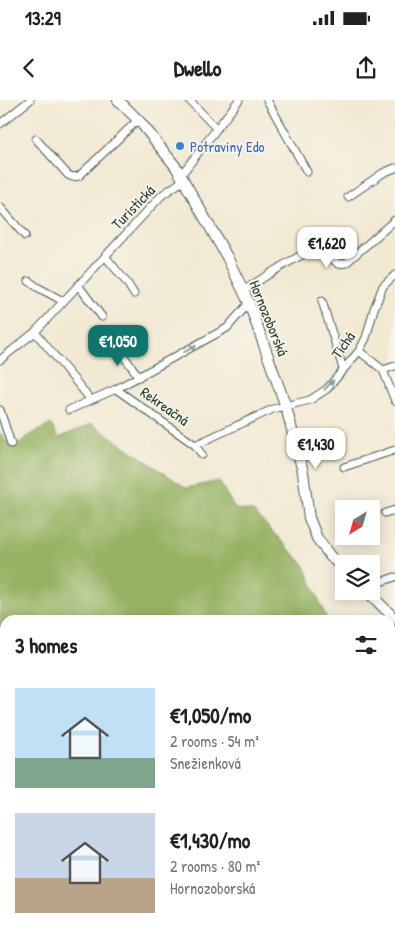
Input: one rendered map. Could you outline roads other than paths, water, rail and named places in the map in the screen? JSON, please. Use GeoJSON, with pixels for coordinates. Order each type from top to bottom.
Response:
{"type":"FeatureCollection","features":[{"type":"Feature","properties":{"kind":"street"},"geometry":{"type":"LineString","coordinates":[[0,124],[30,100]]}},
{"type":"Feature","properties":{"kind":"street","name":"Hornozoborská"},"geometry":{"type":"LineString","coordinates":[[118,100],[161,147],[182,178],[249,303],[286,406],[303,472],[309,518],[317,538],[335,561]]}},
{"type":"Feature","properties":{"kind":"street"},"geometry":{"type":"LineString","coordinates":[[190,100],[216,128]]}},
{"type":"Feature","properties":{"kind":"street","name":"Turistická"},"geometry":{"type":"LineString","coordinates":[[0,360],[35,332],[162,195],[182,178],[216,128],[239,100]]}},
{"type":"Feature","properties":{"kind":"street"},"geometry":{"type":"LineString","coordinates":[[268,100],[307,172]]}},
{"type":"Feature","properties":{"kind":"street"},"geometry":{"type":"LineString","coordinates":[[36,139],[68,175],[73,177],[79,176],[138,120]]}},
{"type":"Feature","properties":{"kind":"street"},"geometry":{"type":"LineString","coordinates":[[348,197],[383,173],[395,168]]}},
{"type":"Feature","properties":{"kind":"street"},"geometry":{"type":"LineString","coordinates":[[0,207],[25,236]]}},
{"type":"Feature","properties":{"kind":"street"},"geometry":{"type":"LineString","coordinates":[[243,291],[301,254],[321,250],[338,264],[346,263],[395,220]]}},
{"type":"Feature","properties":{"kind":"street"},"geometry":{"type":"LineString","coordinates":[[105,256],[127,282],[134,294]]}},
{"type":"Feature","properties":{"kind":"street","name":"Tichá"},"geometry":{"type":"LineString","coordinates":[[286,406],[310,400],[327,389],[359,352],[366,338],[383,286],[395,275]]}},
{"type":"Feature","properties":{"kind":"street"},"geometry":{"type":"LineString","coordinates":[[29,281],[63,301]]}},
{"type":"Feature","properties":{"kind":"street"},"geometry":{"type":"LineString","coordinates":[[78,285],[102,317]]}},
{"type":"Feature","properties":{"kind":"street"},"geometry":{"type":"LineString","coordinates":[[322,301],[343,369]]}},
{"type":"Feature","properties":{"kind":"street"},"geometry":{"type":"LineString","coordinates":[[69,410],[116,389],[227,328],[249,303]]}},
{"type":"Feature","properties":{"kind":"street"},"geometry":{"type":"LineString","coordinates":[[35,332],[91,400]]}},
{"type":"Feature","properties":{"kind":"street"},"geometry":{"type":"LineString","coordinates":[[115,344],[139,376]]}},
{"type":"Feature","properties":{"kind":"street"},"geometry":{"type":"LineString","coordinates":[[359,352],[383,370],[395,401]]}},
{"type":"Feature","properties":{"kind":"street"},"geometry":{"type":"LineString","coordinates":[[383,370],[395,366]]}},
{"type":"Feature","properties":{"kind":"street","name":"Rekreačná"},"geometry":{"type":"LineString","coordinates":[[116,389],[195,445],[202,455]]}},
{"type":"Feature","properties":{"kind":"street","name":"Rekreačná"},"geometry":{"type":"LineString","coordinates":[[195,445],[286,406]]}},
{"type":"Feature","properties":{"kind":"street"},"geometry":{"type":"LineString","coordinates":[[0,410],[11,444]]}},
{"type":"Feature","properties":{"kind":"street"},"geometry":{"type":"LineString","coordinates":[[344,468],[395,450]]}},
{"type":"Feature","properties":{"kind":"street"},"geometry":{"type":"LineString","coordinates":[[385,513],[395,510]]}},
{"type":"Feature","properties":{"kind":"street"},"geometry":{"type":"LineString","coordinates":[[380,583],[395,578]]}},
{"type":"Feature","properties":{"kind":"street"},"geometry":{"type":"LineString","coordinates":[[376,600],[391,615]]}},
{"type":"Feature","properties":{"kind":"place","name":"Potraviny Edo"},"geometry":{"type":"Point","coordinates":[180,146]}}]}
